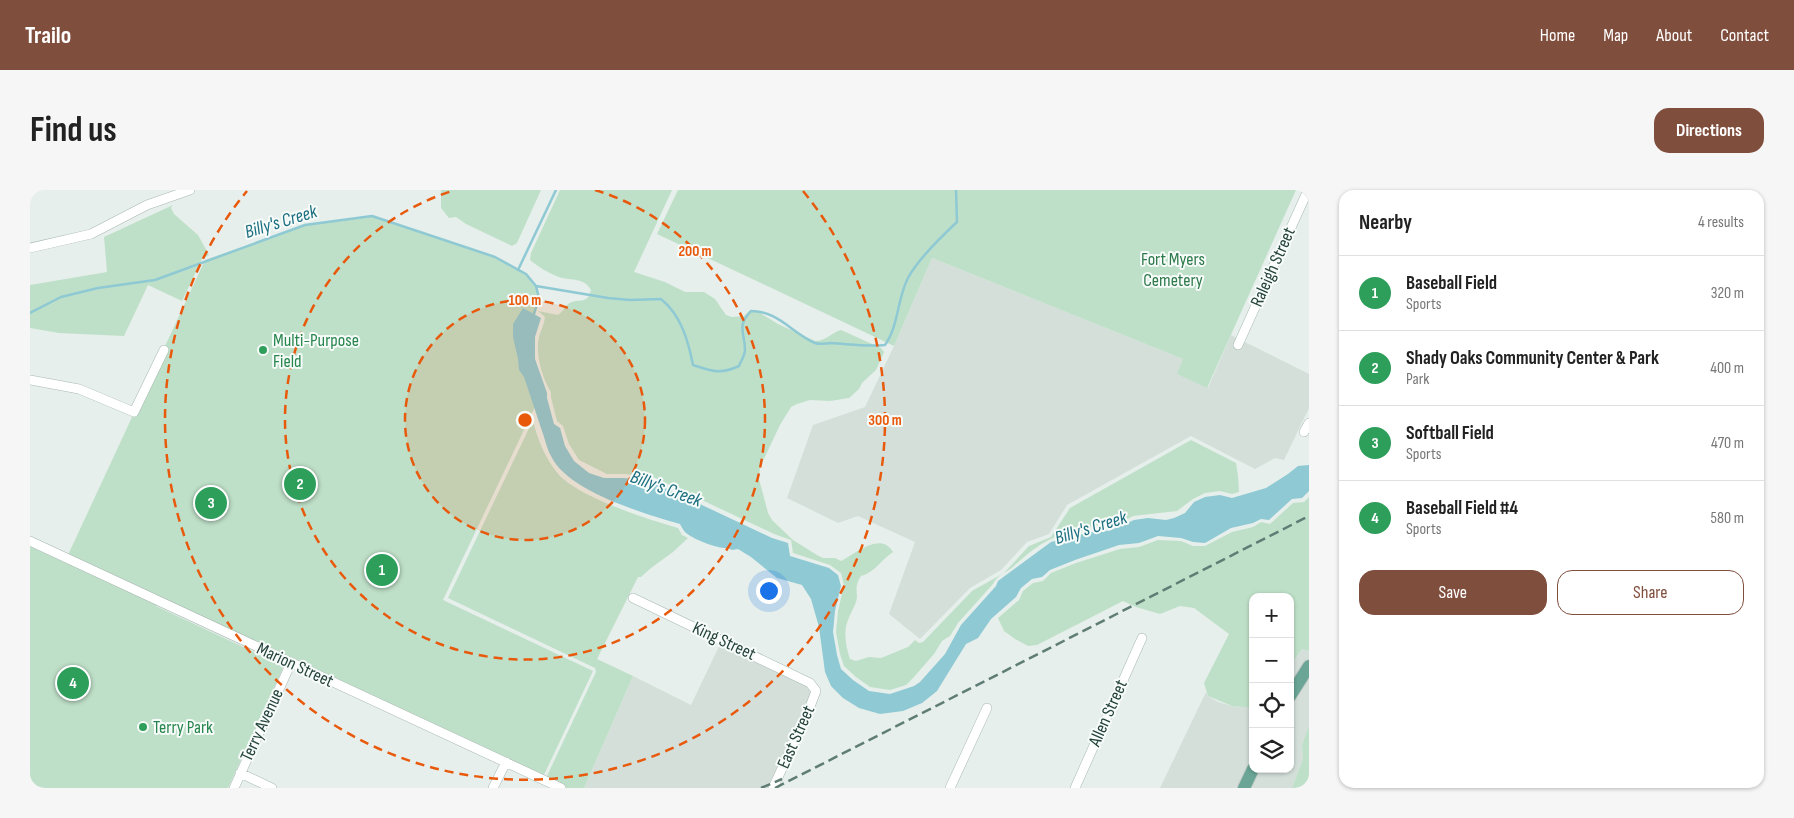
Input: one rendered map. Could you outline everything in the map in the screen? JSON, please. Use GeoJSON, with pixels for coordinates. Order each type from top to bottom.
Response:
{"type":"FeatureCollection","features":[{"type":"Feature","properties":{"kind":"main road"},"geometry":{"type":"LineString","coordinates":[[1294,690],[1309,666]]}},
{"type":"Feature","properties":{"kind":"main road"},"geometry":{"type":"LineString","coordinates":[[1244,788],[1252,773]]}},
{"type":"Feature","properties":{"kind":"street"},"geometry":{"type":"LineString","coordinates":[[30,248],[92,234],[147,205],[179,192],[190,190]]}},
{"type":"Feature","properties":{"kind":"street","name":"Raleigh Street"},"geometry":{"type":"LineString","coordinates":[[1238,345],[1308,190]]}},
{"type":"Feature","properties":{"kind":"street"},"geometry":{"type":"LineString","coordinates":[[30,380],[79,389],[134,412],[164,350]]}},
{"type":"Feature","properties":{"kind":"street"},"geometry":{"type":"LineString","coordinates":[[1304,432],[1309,423]]}},
{"type":"Feature","properties":{"kind":"street","name":"Marion Street"},"geometry":{"type":"LineString","coordinates":[[30,541],[561,788]]}},
{"type":"Feature","properties":{"kind":"street","name":"King Street"},"geometry":{"type":"LineString","coordinates":[[633,598],[802,678],[813,686]]}},
{"type":"Feature","properties":{"kind":"street","name":"Allen Street"},"geometry":{"type":"LineString","coordinates":[[1075,788],[1142,638]]}},
{"type":"Feature","properties":{"kind":"street","name":"Terry Avenue"},"geometry":{"type":"LineString","coordinates":[[234,788],[292,663]]}},
{"type":"Feature","properties":{"kind":"street","name":"East Street"},"geometry":{"type":"LineString","coordinates":[[772,788],[808,712],[816,691],[813,686]]}},
{"type":"Feature","properties":{"kind":"street"},"geometry":{"type":"LineString","coordinates":[[950,788],[987,708]]}},
{"type":"Feature","properties":{"kind":"street"},"geometry":{"type":"LineString","coordinates":[[493,788],[506,762]]}},
{"type":"Feature","properties":{"kind":"street"},"geometry":{"type":"LineString","coordinates":[[240,773],[272,788]]}},
{"type":"Feature","properties":{"kind":"shaded area"},"geometry":{"type":"Polygon","coordinates":[[[932,258],[1183,359],[1208,388],[1231,335],[1309,374],[1309,408],[1284,460],[1275,458],[1255,469],[1191,436],[1067,505],[1049,534],[1027,542],[1001,570],[970,588],[920,639],[889,614],[915,542],[858,516],[838,523],[787,498],[813,425],[865,407],[932,258]]]}},
{"type":"Feature","properties":{"kind":"shaded area"},"geometry":{"type":"Polygon","coordinates":[[[722,640],[817,686],[768,788],[584,788],[633,676],[691,705],[722,640]]]}},
{"type":"Feature","properties":{"kind":"shaded area"},"geometry":{"type":"Polygon","coordinates":[[[1302,649],[1309,651],[1309,659],[1294,682],[1294,660],[1302,649]]]}},
{"type":"Feature","properties":{"kind":"shaded area"},"geometry":{"type":"Polygon","coordinates":[[[1309,674],[1309,725],[1302,745],[1303,759],[1292,788],[1248,788],[1256,773],[1294,773],[1294,698],[1309,674]]]}},
{"type":"Feature","properties":{"kind":"shaded area"},"geometry":{"type":"Polygon","coordinates":[[[1206,692],[1208,696],[1218,702],[1249,708],[1249,769],[1239,788],[1160,788],[1206,692]]]}},
{"type":"Feature","properties":{"kind":"green space"},"geometry":{"type":"Polygon","coordinates":[[[441,190],[541,190],[517,243],[512,246],[466,224],[456,217],[449,218],[441,208],[441,190]]]}},
{"type":"Feature","properties":{"kind":"green space"},"geometry":{"type":"Polygon","coordinates":[[[560,190],[672,190],[634,272],[665,282],[685,292],[704,292],[715,299],[726,315],[732,317],[744,316],[749,311],[755,310],[778,324],[815,341],[822,340],[841,330],[881,348],[884,352],[876,370],[849,398],[830,401],[810,400],[791,407],[780,425],[760,467],[759,479],[768,513],[772,520],[793,540],[817,555],[841,561],[861,549],[882,543],[893,552],[870,572],[861,576],[859,580],[856,602],[846,625],[846,645],[850,659],[856,661],[869,657],[881,658],[908,647],[915,640],[919,643],[923,642],[972,591],[1004,573],[997,578],[958,623],[950,636],[942,641],[934,654],[906,685],[890,690],[870,687],[844,666],[836,632],[838,611],[844,585],[841,573],[830,565],[793,553],[791,540],[774,534],[653,477],[607,474],[579,460],[569,444],[563,426],[557,421],[551,392],[540,365],[538,343],[545,317],[538,311],[558,315],[571,302],[587,298],[591,290],[581,281],[555,275],[530,260],[531,253],[560,190]]]}},
{"type":"Feature","properties":{"kind":"green space","name":"Fort Myers Cemetery"},"geometry":{"type":"Polygon","coordinates":[[[678,190],[1296,190],[1207,388],[1177,374],[1183,359],[932,258],[894,346],[657,234],[678,190]]]}},
{"type":"Feature","properties":{"kind":"green space"},"geometry":{"type":"Polygon","coordinates":[[[173,205],[171,208],[174,214],[198,235],[209,255],[202,259],[182,301],[148,285],[124,336],[59,333],[30,328],[30,285],[107,272],[104,237],[173,205]]]}},
{"type":"Feature","properties":{"kind":"green space"},"geometry":{"type":"Polygon","coordinates":[[[372,216],[495,257],[526,274],[536,286],[539,298],[527,336],[542,392],[443,600],[593,671],[543,777],[68,555],[205,260],[305,225],[372,216]]]}},
{"type":"Feature","properties":{"kind":"green space"},"geometry":{"type":"Polygon","coordinates":[[[533,420],[546,456],[554,469],[569,484],[615,507],[678,528],[682,535],[688,538],[641,577],[638,577],[597,659],[633,676],[584,788],[560,788],[546,778],[596,672],[595,668],[448,598],[533,420]]]}},
{"type":"Feature","properties":{"kind":"green space"},"geometry":{"type":"Polygon","coordinates":[[[1191,440],[1236,463],[1239,492],[1232,494],[1220,491],[1205,493],[1177,511],[1133,516],[1124,521],[1119,520],[1052,538],[1035,548],[1004,573],[1029,546],[1051,537],[1070,508],[1191,440]]]}},
{"type":"Feature","properties":{"kind":"green space"},"geometry":{"type":"Polygon","coordinates":[[[1309,497],[1309,651],[1302,649],[1294,660],[1294,593],[1249,593],[1249,708],[1232,706],[1208,696],[1204,683],[1229,634],[1194,608],[1180,606],[1160,614],[1123,601],[1037,645],[1028,646],[1004,631],[998,618],[1019,600],[1023,591],[1033,583],[1043,581],[1051,573],[1076,563],[1120,549],[1139,547],[1158,540],[1181,541],[1193,546],[1205,546],[1232,532],[1253,527],[1261,522],[1270,524],[1293,503],[1304,502],[1309,497]]]}},
{"type":"Feature","properties":{"kind":"green space","name":"Terry Park"},"geometry":{"type":"Polygon","coordinates":[[[30,543],[158,602],[156,606],[284,666],[228,788],[30,788],[30,543]]]}},
{"type":"Feature","properties":{"kind":"green space"},"geometry":{"type":"Polygon","coordinates":[[[1309,725],[1309,788],[1292,788],[1303,759],[1302,745],[1309,725]]]}},
{"type":"Feature","properties":{"kind":"water"},"geometry":{"type":"Polygon","coordinates":[[[523,308],[541,318],[535,337],[535,359],[547,393],[554,424],[560,428],[565,446],[574,461],[589,473],[604,478],[651,481],[772,538],[788,543],[790,556],[829,568],[838,575],[841,586],[835,611],[833,632],[837,655],[841,669],[869,691],[890,694],[920,682],[945,654],[961,625],[996,586],[998,581],[1051,542],[1099,530],[1109,531],[1134,520],[1148,518],[1166,520],[1174,518],[1185,513],[1194,502],[1205,497],[1220,495],[1232,498],[1266,488],[1298,466],[1309,465],[1309,491],[1302,498],[1292,499],[1269,520],[1261,519],[1253,523],[1231,528],[1205,543],[1158,536],[1139,543],[1119,545],[1075,560],[1050,570],[1042,577],[1032,579],[1021,588],[1016,597],[991,619],[978,638],[966,644],[937,691],[922,703],[903,711],[880,714],[859,708],[843,698],[831,686],[825,672],[819,627],[811,599],[802,585],[777,578],[738,549],[732,550],[705,543],[688,535],[680,524],[608,499],[573,480],[560,469],[548,450],[524,377],[519,370],[513,337],[513,324],[523,308]]]}},
{"type":"Feature","properties":{"kind":"waterway"},"geometry":{"type":"LineString","coordinates":[[518,270],[556,190]]}},
{"type":"Feature","properties":{"kind":"waterway"},"geometry":{"type":"LineString","coordinates":[[536,286],[608,298],[630,300],[661,299],[679,320],[689,346],[693,365],[711,370],[721,371],[739,366],[745,350],[742,330],[744,321],[751,311],[761,312],[777,318],[817,344],[885,345],[896,321],[904,286],[912,271],[937,241],[957,222],[956,190]]}},
{"type":"Feature","properties":{"kind":"waterway","name":"Billy's Creek"},"geometry":{"type":"LineString","coordinates":[[30,313],[61,297],[98,288],[155,280],[305,225],[372,216],[495,257],[526,274],[536,286],[539,298],[533,317]]}},
{"type":"Feature","properties":{"kind":"railway"},"geometry":{"type":"LineString","coordinates":[[775,788],[1309,516]]}},
{"type":"Feature","properties":{"kind":"railway"},"geometry":{"type":"LineString","coordinates":[[761,788],[782,779]]}},
{"type":"Feature","properties":{"kind":"place","name":"Multi-Purpose Field"},"geometry":{"type":"Point","coordinates":[263,350]}},
{"type":"Feature","properties":{"kind":"place","name":"Shady Oaks Community Center & Park"},"geometry":{"type":"Point","coordinates":[300,484]}},
{"type":"Feature","properties":{"kind":"place","name":"Softball Field"},"geometry":{"type":"Point","coordinates":[211,503]}},
{"type":"Feature","properties":{"kind":"place","name":"Baseball Field"},"geometry":{"type":"Point","coordinates":[382,570]}},
{"type":"Feature","properties":{"kind":"place","name":"Baseball Field #4"},"geometry":{"type":"Point","coordinates":[73,683]}},
{"type":"Feature","properties":{"kind":"place","name":"Terry Park"},"geometry":{"type":"Point","coordinates":[143,727]}}]}
